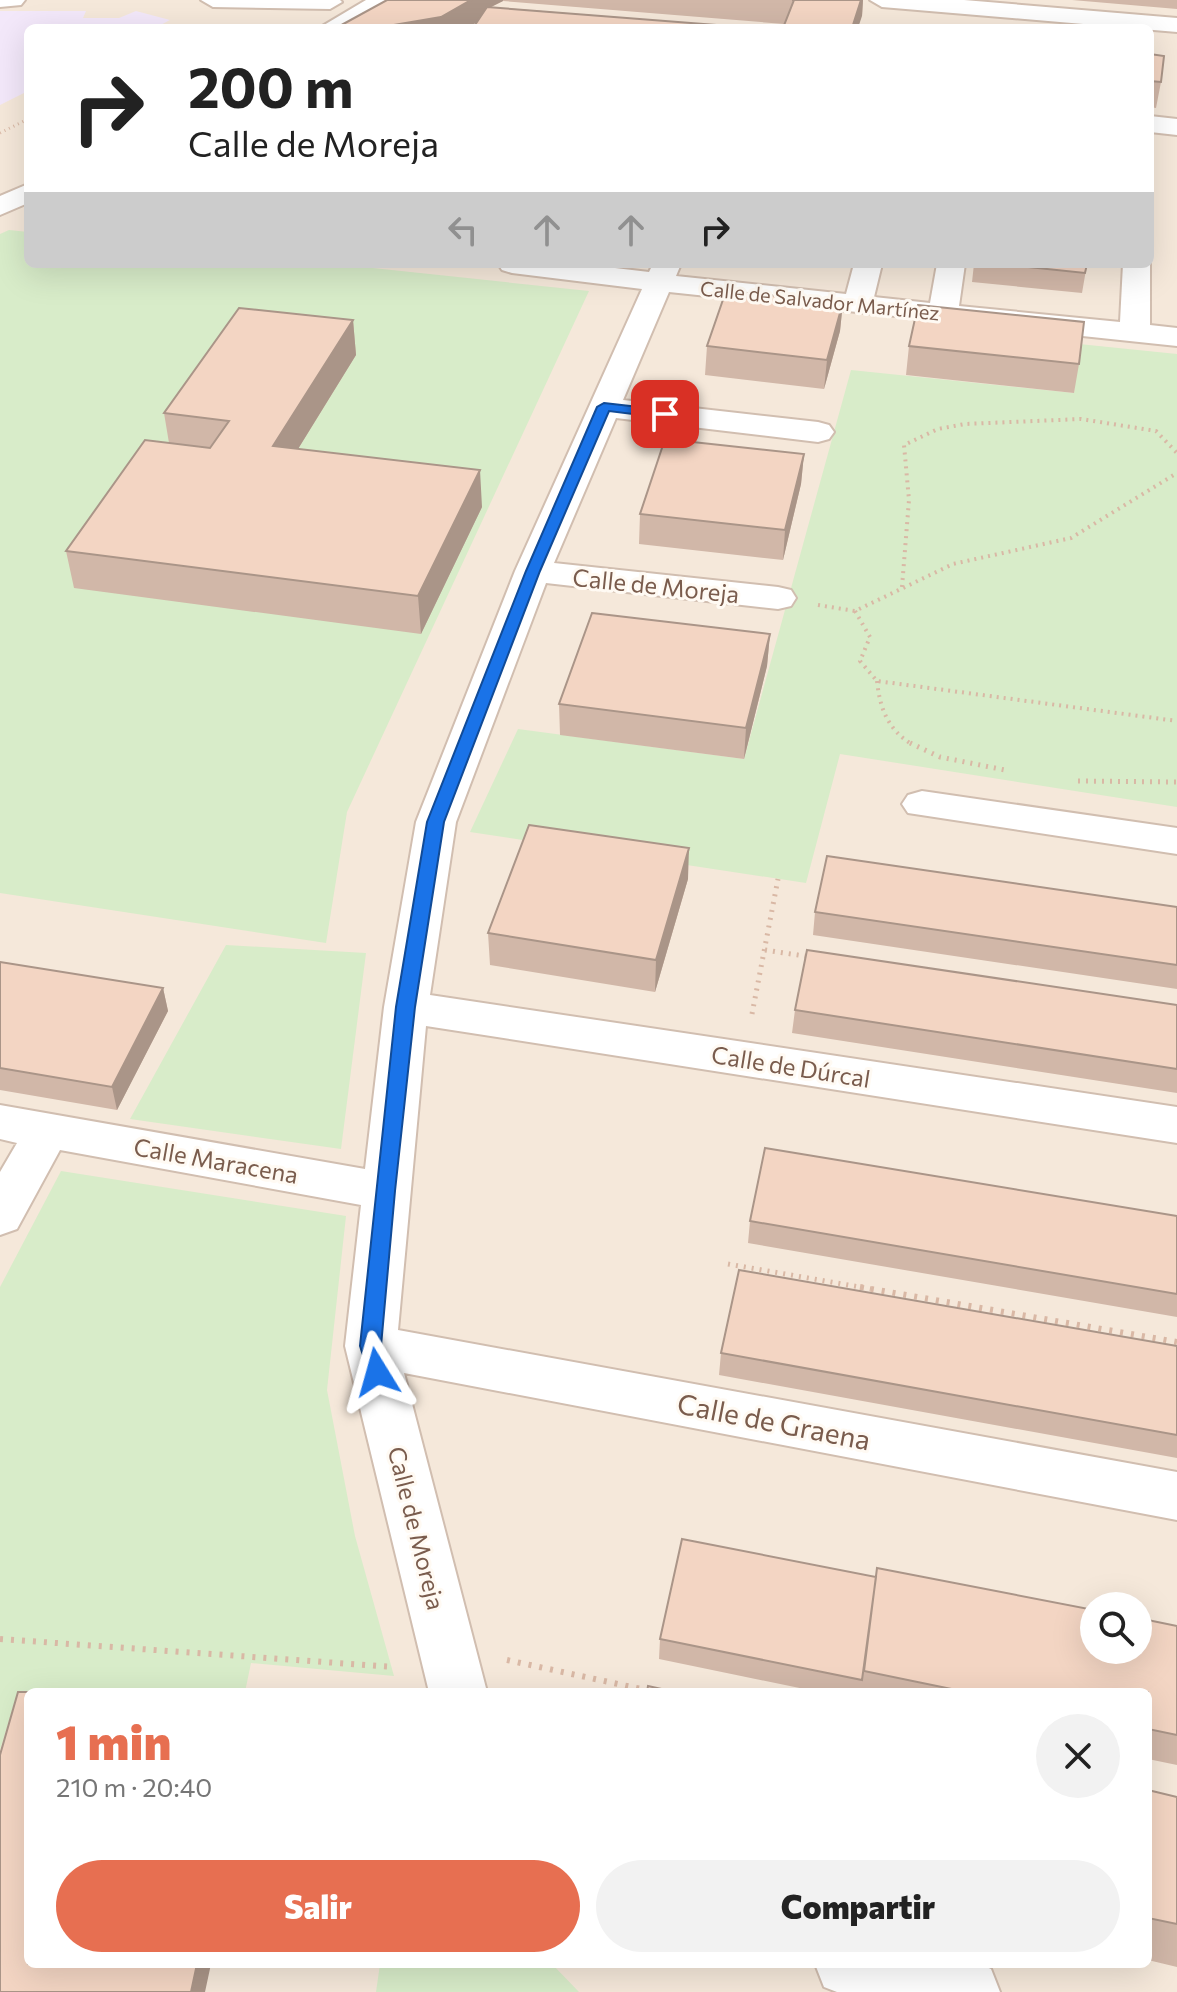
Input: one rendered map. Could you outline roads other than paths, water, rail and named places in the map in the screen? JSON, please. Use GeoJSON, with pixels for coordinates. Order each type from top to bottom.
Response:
{"type":"FeatureCollection","features":[{"type":"Feature","properties":{"kind":"street"},"geometry":{"type":"LineString","coordinates":[[0,0],[13,0]]}},
{"type":"Feature","properties":{"kind":"street"},"geometry":{"type":"LineString","coordinates":[[213,0],[332,1]]}},
{"type":"Feature","properties":{"kind":"street"},"geometry":{"type":"LineString","coordinates":[[338,24],[383,0]]}},
{"type":"Feature","properties":{"kind":"street"},"geometry":{"type":"LineString","coordinates":[[889,24],[893,0],[1177,25]]}},
{"type":"Feature","properties":{"kind":"street"},"geometry":{"type":"LineString","coordinates":[[288,24],[332,1]]}},
{"type":"Feature","properties":{"kind":"street"},"geometry":{"type":"LineString","coordinates":[[1154,124],[1177,127]]}},
{"type":"Feature","properties":{"kind":"street"},"geometry":{"type":"LineString","coordinates":[[0,209],[24,194]]}},
{"type":"Feature","properties":{"kind":"street"},"geometry":{"type":"LineString","coordinates":[[0,209],[24,213]]}},
{"type":"Feature","properties":{"kind":"street","name":"Calle de Salvador Martínez"},"geometry":{"type":"LineString","coordinates":[[572,268],[663,274],[858,303],[1177,337]]}},
{"type":"Feature","properties":{"kind":"street"},"geometry":{"type":"LineString","coordinates":[[858,303],[867,268]]}},
{"type":"Feature","properties":{"kind":"street"},"geometry":{"type":"LineString","coordinates":[[943,312],[950,268]]}},
{"type":"Feature","properties":{"kind":"street"},"geometry":{"type":"LineString","coordinates":[[1135,333],[1137,268]]}},
{"type":"Feature","properties":{"kind":"street","name":"Calle de Moreja"},"geometry":{"type":"LineString","coordinates":[[453,1670],[371,1346],[406,1007],[436,822],[533,571],[663,274]]}},
{"type":"Feature","properties":{"kind":"street"},"geometry":{"type":"LineString","coordinates":[[604,407],[818,432]]}},
{"type":"Feature","properties":{"kind":"street","name":"Calle de Moreja"},"geometry":{"type":"LineString","coordinates":[[533,571],[778,598]]}},
{"type":"Feature","properties":{"kind":"street"},"geometry":{"type":"LineString","coordinates":[[922,804],[1177,841]]}},
{"type":"Feature","properties":{"kind":"street","name":"Calle de Dúrcal"},"geometry":{"type":"LineString","coordinates":[[406,1007],[1177,1125]]}},
{"type":"Feature","properties":{"kind":"street","name":"Calle Maracena"},"geometry":{"type":"LineString","coordinates":[[0,1122],[385,1191]]}},
{"type":"Feature","properties":{"kind":"street"},"geometry":{"type":"LineString","coordinates":[[0,1216],[48,1129]]}},
{"type":"Feature","properties":{"kind":"street","name":"Calle de Graena"},"geometry":{"type":"LineString","coordinates":[[371,1346],[1177,1496]]}},
{"type":"Feature","properties":{"kind":"street"},"geometry":{"type":"LineString","coordinates":[[864,1968],[968,1992]]}}]}
